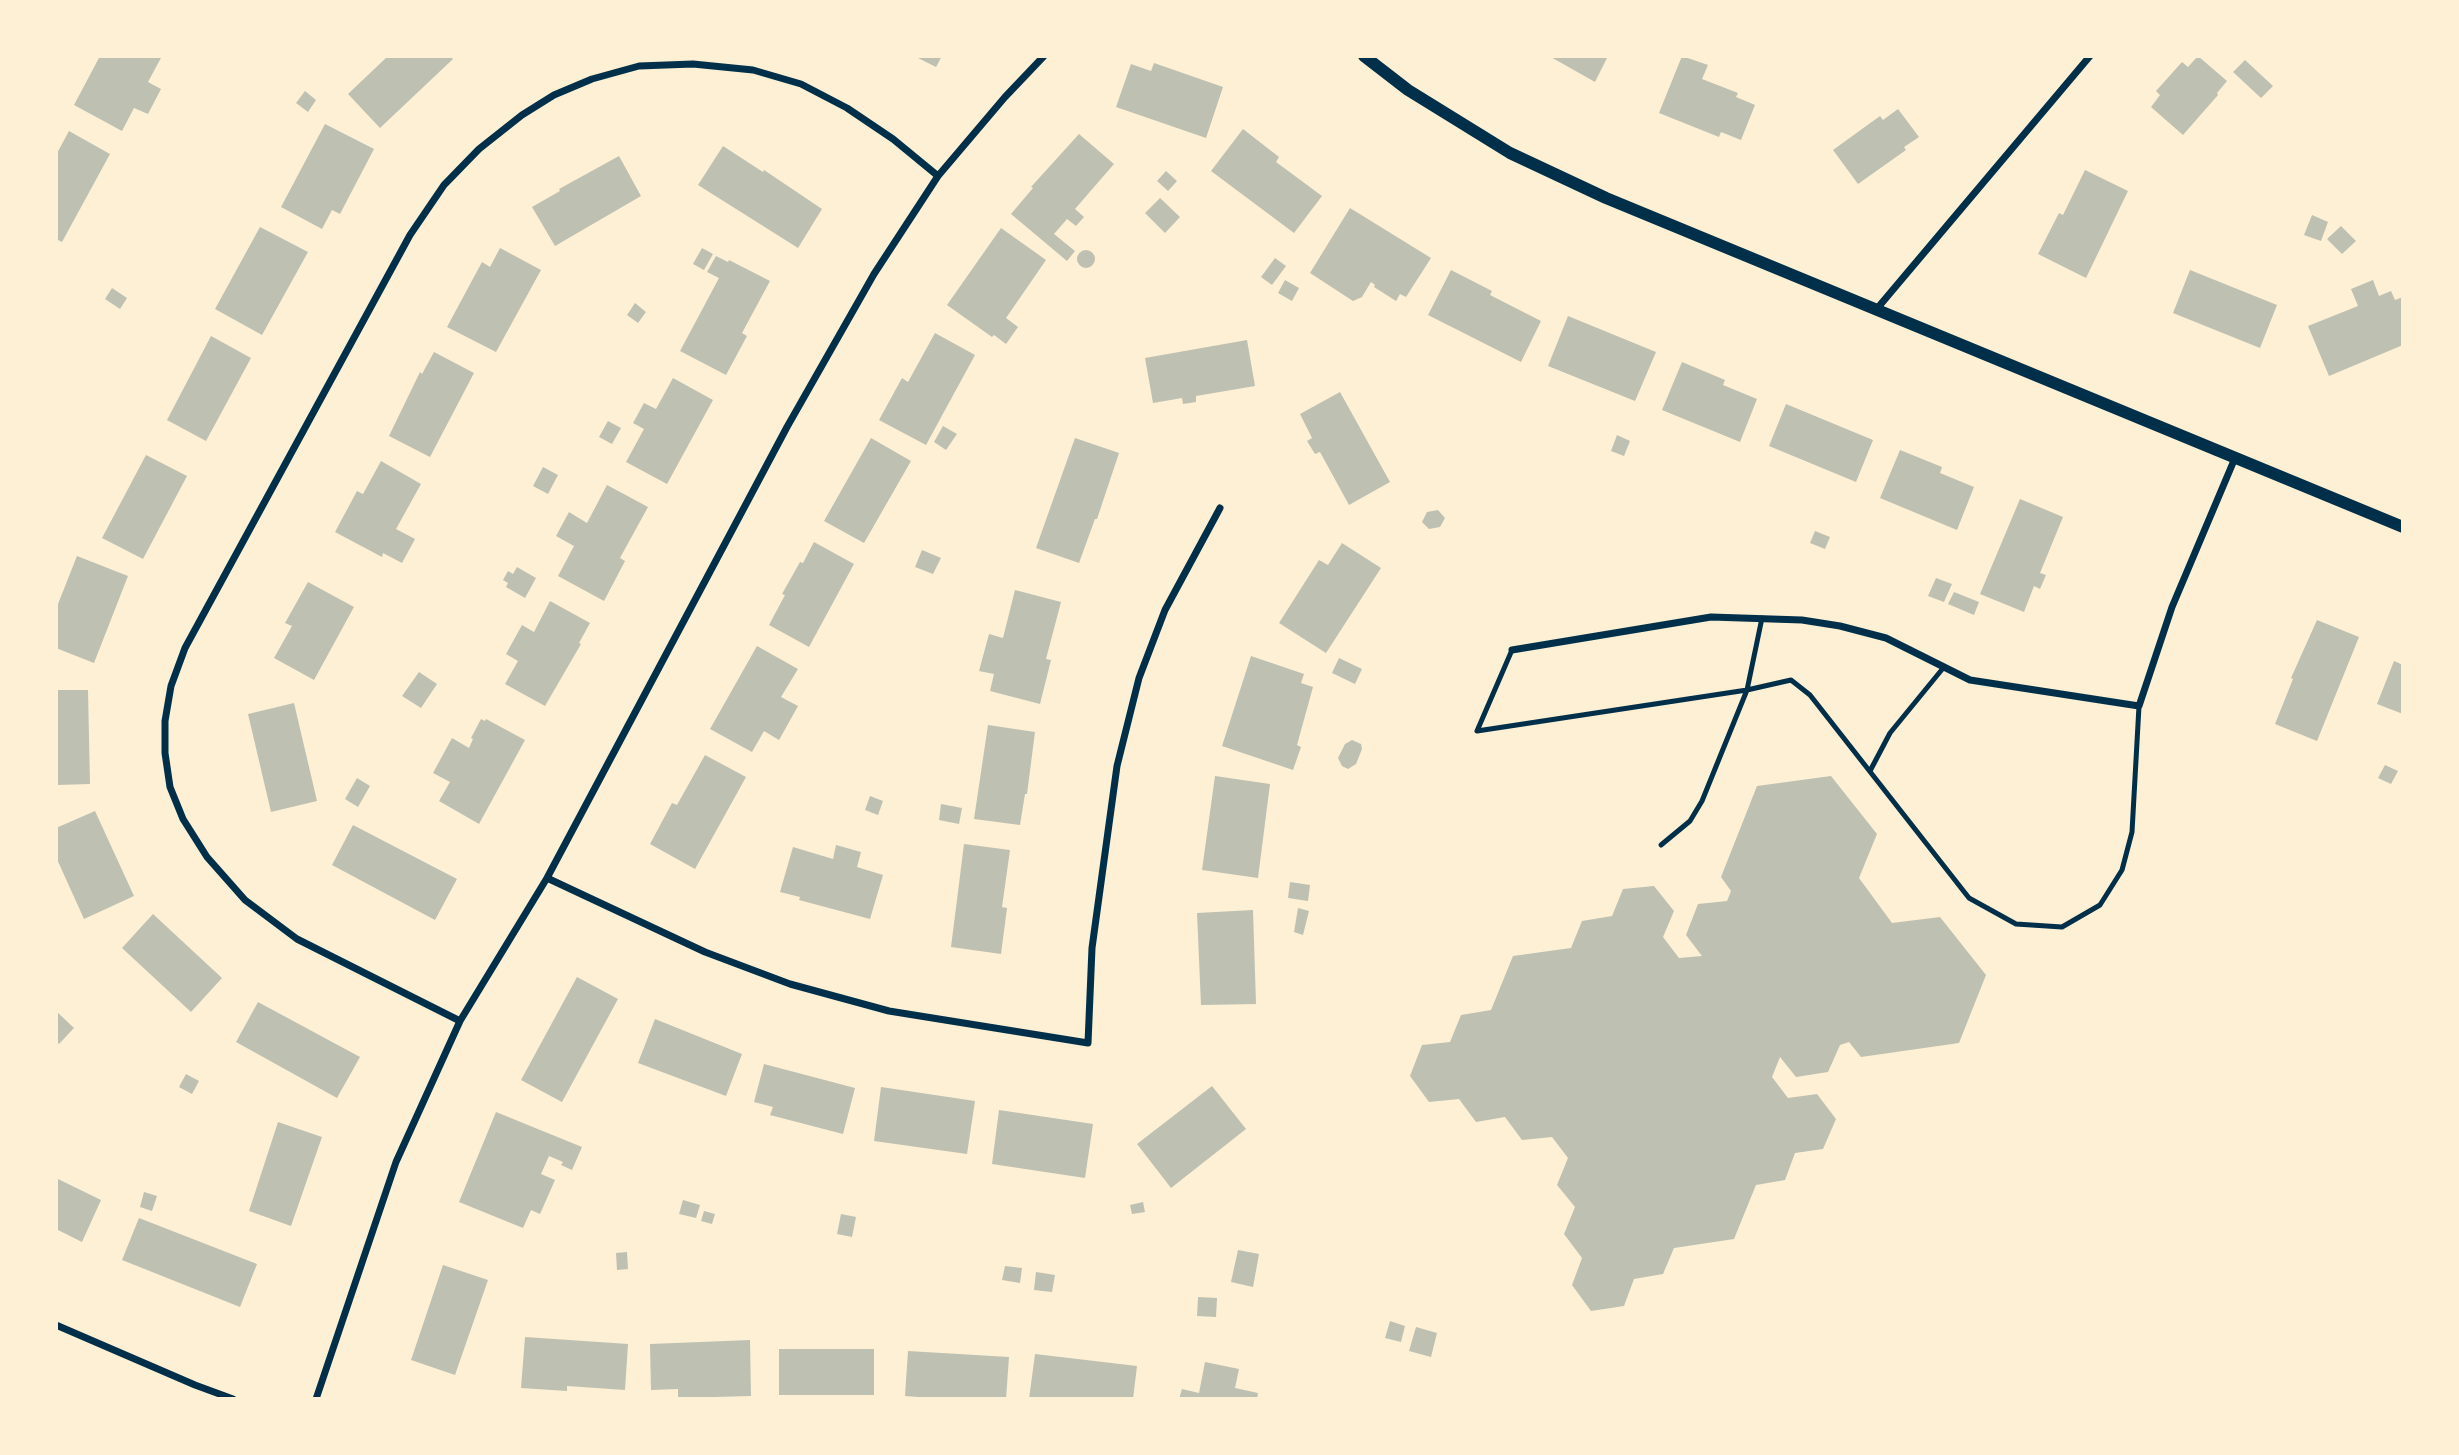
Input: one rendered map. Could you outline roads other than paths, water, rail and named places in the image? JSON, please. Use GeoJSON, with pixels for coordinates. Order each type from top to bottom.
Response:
{"type":"FeatureCollection","features":[{"type":"Feature","properties":{"kind":"street"},"geometry":{"type":"LineString","coordinates":[[638,56],[639,66]]}},
{"type":"Feature","properties":{"kind":"street"},"geometry":{"type":"LineString","coordinates":[[316,1399],[396,1162],[460,1021],[547,878],[787,427],[874,274],[938,176],[1044,56]]}},
{"type":"Feature","properties":{"kind":"street"},"geometry":{"type":"LineString","coordinates":[[1364,56],[1408,90],[1510,153],[1606,198],[2403,527]]}},
{"type":"Feature","properties":{"kind":"street"},"geometry":{"type":"LineString","coordinates":[[1875,311],[2090,56]]}},
{"type":"Feature","properties":{"kind":"street"},"geometry":{"type":"LineString","coordinates":[[460,1021],[297,939],[245,900],[207,857],[183,819],[170,787],[165,753],[171,686],[185,648],[410,235],[444,185],[479,149],[522,115],[554,95],[592,79],[639,66],[693,64],[753,70],[801,83],[847,108],[893,139],[938,176]]}},
{"type":"Feature","properties":{"kind":"street"},"geometry":{"type":"LineString","coordinates":[[1512,650],[1711,617],[1762,618],[1827,624],[1886,638],[1970,680],[2139,706],[2172,607],[2235,458]]}},
{"type":"Feature","properties":{"kind":"street"},"geometry":{"type":"LineString","coordinates":[[547,878],[705,952],[790,984],[889,1011],[1088,1042],[1092,948],[1117,766],[1135,690],[1165,610],[1220,508]]}},
{"type":"Feature","properties":{"kind":"street"},"geometry":{"type":"LineString","coordinates":[[56,1325],[233,1399]]}},
{"type":"Feature","properties":{"kind":"lane"},"geometry":{"type":"LineString","coordinates":[[1661,845],[1690,821],[1702,801],[1747,690],[1762,618]]}},
{"type":"Feature","properties":{"kind":"lane"},"geometry":{"type":"LineString","coordinates":[[1512,650],[1477,731],[1747,690],[1791,680],[1810,695],[1969,898],[2016,924],[2062,927],[2100,905],[2122,870],[2133,832],[2139,706]]}},
{"type":"Feature","properties":{"kind":"lane"},"geometry":{"type":"LineString","coordinates":[[1870,771],[1890,733],[1944,667]]}}]}
